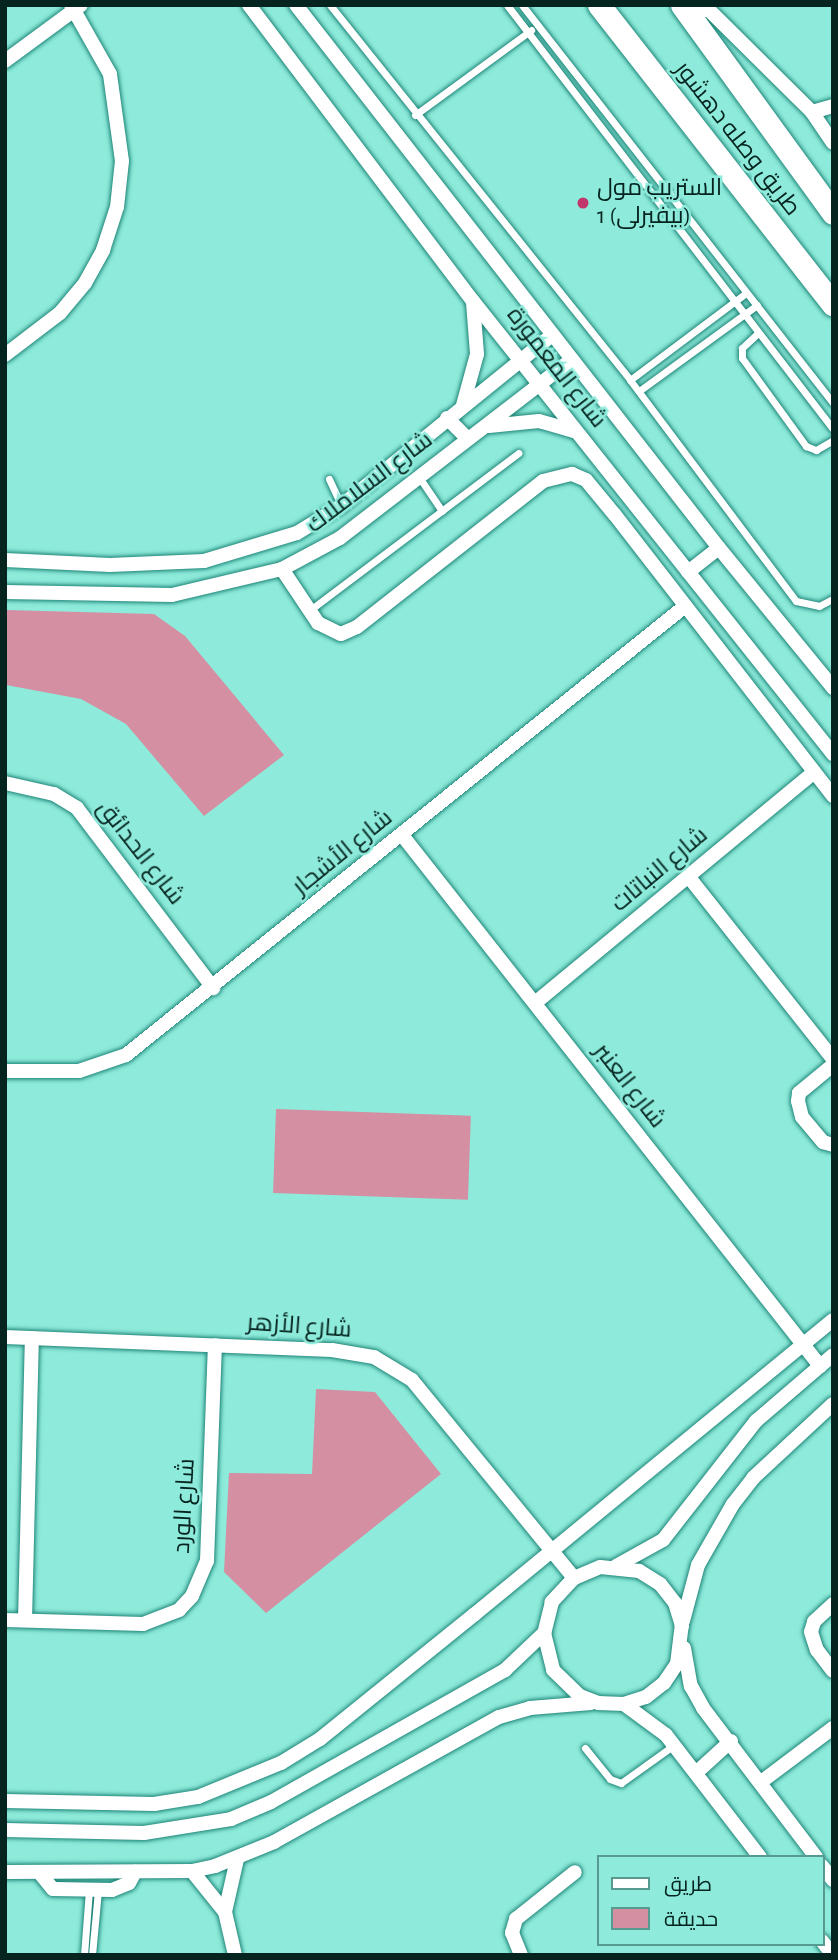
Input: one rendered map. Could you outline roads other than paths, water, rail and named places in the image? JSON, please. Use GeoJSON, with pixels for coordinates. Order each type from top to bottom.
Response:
{"type":"FeatureCollection","features":[{"type":"Feature","properties":{"kind":"main road","name":"طريق وصله دهشور"},"geometry":{"type":"LineString","coordinates":[[599,5],[833,305]]}},
{"type":"Feature","properties":{"kind":"main road","name":"طريق وصله دهشور"},"geometry":{"type":"LineString","coordinates":[[683,7],[833,213]]}},
{"type":"Feature","properties":{"kind":"street","name":"شارع المعمورة"},"geometry":{"type":"LineString","coordinates":[[249,5],[473,301],[522,359],[632,503],[833,754]]}},
{"type":"Feature","properties":{"kind":"street","name":"شارع المعمورة"},"geometry":{"type":"LineString","coordinates":[[296,5],[570,360],[833,688]]}},
{"type":"Feature","properties":{"kind":"street"},"geometry":{"type":"LineString","coordinates":[[5,61],[76,7],[110,74],[122,161],[117,207],[103,250],[85,284],[61,313],[5,355]]}},
{"type":"Feature","properties":{"kind":"street"},"geometry":{"type":"LineString","coordinates":[[683,7],[709,10],[812,112],[833,143]]}},
{"type":"Feature","properties":{"kind":"street"},"geometry":{"type":"LineString","coordinates":[[812,112],[833,106]]}},
{"type":"Feature","properties":{"kind":"street"},"geometry":{"type":"LineString","coordinates":[[462,406],[477,354],[473,301]]}},
{"type":"Feature","properties":{"kind":"street","name":"شارع السلاملاك"},"geometry":{"type":"LineString","coordinates":[[5,560],[110,565],[204,561],[297,533],[341,506],[552,335]]}},
{"type":"Feature","properties":{"kind":"street","name":"شارع السلاملاك"},"geometry":{"type":"LineString","coordinates":[[5,592],[172,595],[282,569],[340,538],[570,360]]}},
{"type":"Feature","properties":{"kind":"street"},"geometry":{"type":"LineString","coordinates":[[447,418],[473,434],[518,420],[559,425],[578,432]]}},
{"type":"Feature","properties":{"kind":"street"},"geometry":{"type":"LineString","coordinates":[[282,569],[309,610],[330,632],[341,634],[357,627],[557,474],[572,474],[586,481],[615,515],[833,796]]}},
{"type":"Feature","properties":{"kind":"street"},"geometry":{"type":"LineString","coordinates":[[615,515],[632,503]]}},
{"type":"Feature","properties":{"kind":"street"},"geometry":{"type":"LineString","coordinates":[[688,572],[719,548]]}},
{"type":"Feature","properties":{"kind":"street","name":"شارع الأشجار"},"geometry":{"type":"LineString","coordinates":[[5,1071],[67,1072],[103,1066],[146,1041],[684,607]]}},
{"type":"Feature","properties":{"kind":"street"},"geometry":{"type":"LineString","coordinates":[[814,664],[833,671]]}},
{"type":"Feature","properties":{"kind":"street","name":"شارع النباتات"},"geometry":{"type":"LineString","coordinates":[[535,1003],[814,772]]}},
{"type":"Feature","properties":{"kind":"street","name":"شارع الحدائق"},"geometry":{"type":"LineString","coordinates":[[5,783],[54,794],[77,808],[213,988]]}},
{"type":"Feature","properties":{"kind":"street","name":"شارع العنبر"},"geometry":{"type":"LineString","coordinates":[[402,835],[820,1366]]}},
{"type":"Feature","properties":{"kind":"street"},"geometry":{"type":"LineString","coordinates":[[688,876],[833,1059]]}},
{"type":"Feature","properties":{"kind":"street"},"geometry":{"type":"LineString","coordinates":[[833,1065],[799,1093],[798,1101],[802,1117],[822,1142],[833,1145]]}},
{"type":"Feature","properties":{"kind":"street"},"geometry":{"type":"LineString","coordinates":[[5,1801],[154,1804],[198,1797],[241,1783],[320,1739],[833,1320]]}},
{"type":"Feature","properties":{"kind":"street","name":"شارع الأزهر"},"geometry":{"type":"LineString","coordinates":[[5,1337],[353,1352],[394,1367],[412,1380],[574,1578]]}},
{"type":"Feature","properties":{"kind":"street"},"geometry":{"type":"LineString","coordinates":[[25,1620],[32,1338]]}},
{"type":"Feature","properties":{"kind":"street","name":"شارع الورد"},"geometry":{"type":"LineString","coordinates":[[5,1620],[143,1624],[179,1610],[192,1596],[207,1561],[215,1345]]}},
{"type":"Feature","properties":{"kind":"street"},"geometry":{"type":"LineString","coordinates":[[598,1703],[572,1691],[553,1670],[544,1633],[552,1602],[574,1578],[639,1557],[663,1540],[733,1447],[833,1355]]}},
{"type":"Feature","properties":{"kind":"street"},"geometry":{"type":"LineString","coordinates":[[682,1626],[698,1565],[733,1504],[753,1478],[833,1404]]}},
{"type":"Feature","properties":{"kind":"street"},"geometry":{"type":"LineString","coordinates":[[615,1566],[639,1571],[660,1584],[675,1603],[682,1626],[691,1686],[815,1855]]}},
{"type":"Feature","properties":{"kind":"street"},"geometry":{"type":"LineString","coordinates":[[833,1604],[814,1622],[811,1632],[817,1650],[833,1671]]}},
{"type":"Feature","properties":{"kind":"street"},"geometry":{"type":"LineString","coordinates":[[5,1829],[144,1833],[231,1819],[271,1802],[505,1671],[544,1633]]}},
{"type":"Feature","properties":{"kind":"street"},"geometry":{"type":"LineString","coordinates":[[5,1872],[192,1871],[237,1859],[499,1717],[541,1706],[624,1704],[646,1697],[664,1683],[677,1664],[683,1642]]}},
{"type":"Feature","properties":{"kind":"street"},"geometry":{"type":"LineString","coordinates":[[624,1704],[674,1744],[759,1855]]}},
{"type":"Feature","properties":{"kind":"street"},"geometry":{"type":"LineString","coordinates":[[761,1782],[833,1728]]}},
{"type":"Feature","properties":{"kind":"street"},"geometry":{"type":"LineString","coordinates":[[697,1772],[731,1741]]}},
{"type":"Feature","properties":{"kind":"street"},"geometry":{"type":"LineString","coordinates":[[225,1912],[237,1859]]}},
{"type":"Feature","properties":{"kind":"street"},"geometry":{"type":"LineString","coordinates":[[192,1871],[225,1912],[235,1955]]}},
{"type":"Feature","properties":{"kind":"street"},"geometry":{"type":"LineString","coordinates":[[39,1872],[54,1889],[93,1890],[124,1887],[135,1872]]}},
{"type":"Feature","properties":{"kind":"street"},"geometry":{"type":"LineString","coordinates":[[521,1955],[512,1933],[516,1919],[575,1872]]}},
{"type":"Feature","properties":{"kind":"lane"},"geometry":{"type":"LineString","coordinates":[[330,5],[415,115],[639,391],[796,601],[820,606],[833,599]]}},
{"type":"Feature","properties":{"kind":"lane"},"geometry":{"type":"LineString","coordinates":[[507,5],[833,429]]}},
{"type":"Feature","properties":{"kind":"lane"},"geometry":{"type":"LineString","coordinates":[[522,5],[833,403]]}},
{"type":"Feature","properties":{"kind":"lane"},"geometry":{"type":"LineString","coordinates":[[415,115],[537,25]]}},
{"type":"Feature","properties":{"kind":"lane"},"geometry":{"type":"LineString","coordinates":[[630,380],[746,293]]}},
{"type":"Feature","properties":{"kind":"lane"},"geometry":{"type":"LineString","coordinates":[[639,391],[757,305]]}},
{"type":"Feature","properties":{"kind":"lane"},"geometry":{"type":"LineString","coordinates":[[758,333],[742,348],[742,358],[806,446],[816,450],[833,440]]}},
{"type":"Feature","properties":{"kind":"lane"},"geometry":{"type":"LineString","coordinates":[[309,610],[519,453]]}},
{"type":"Feature","properties":{"kind":"lane"},"geometry":{"type":"LineString","coordinates":[[418,476],[442,511]]}},
{"type":"Feature","properties":{"kind":"lane"},"geometry":{"type":"LineString","coordinates":[[328,479],[341,506]]}},
{"type":"Feature","properties":{"kind":"lane"},"geometry":{"type":"LineString","coordinates":[[585,1748],[610,1779],[621,1783],[674,1744]]}},
{"type":"Feature","properties":{"kind":"lane"},"geometry":{"type":"LineString","coordinates":[[84,1955],[93,1890]]}},
{"type":"Feature","properties":{"kind":"lane"},"geometry":{"type":"LineString","coordinates":[[92,1955],[93,1890]]}},
{"type":"Feature","properties":{"kind":"place","name":"الستريب مول 1 (بيفيرلى)"},"geometry":{"type":"Point","coordinates":[583,203]}}]}
